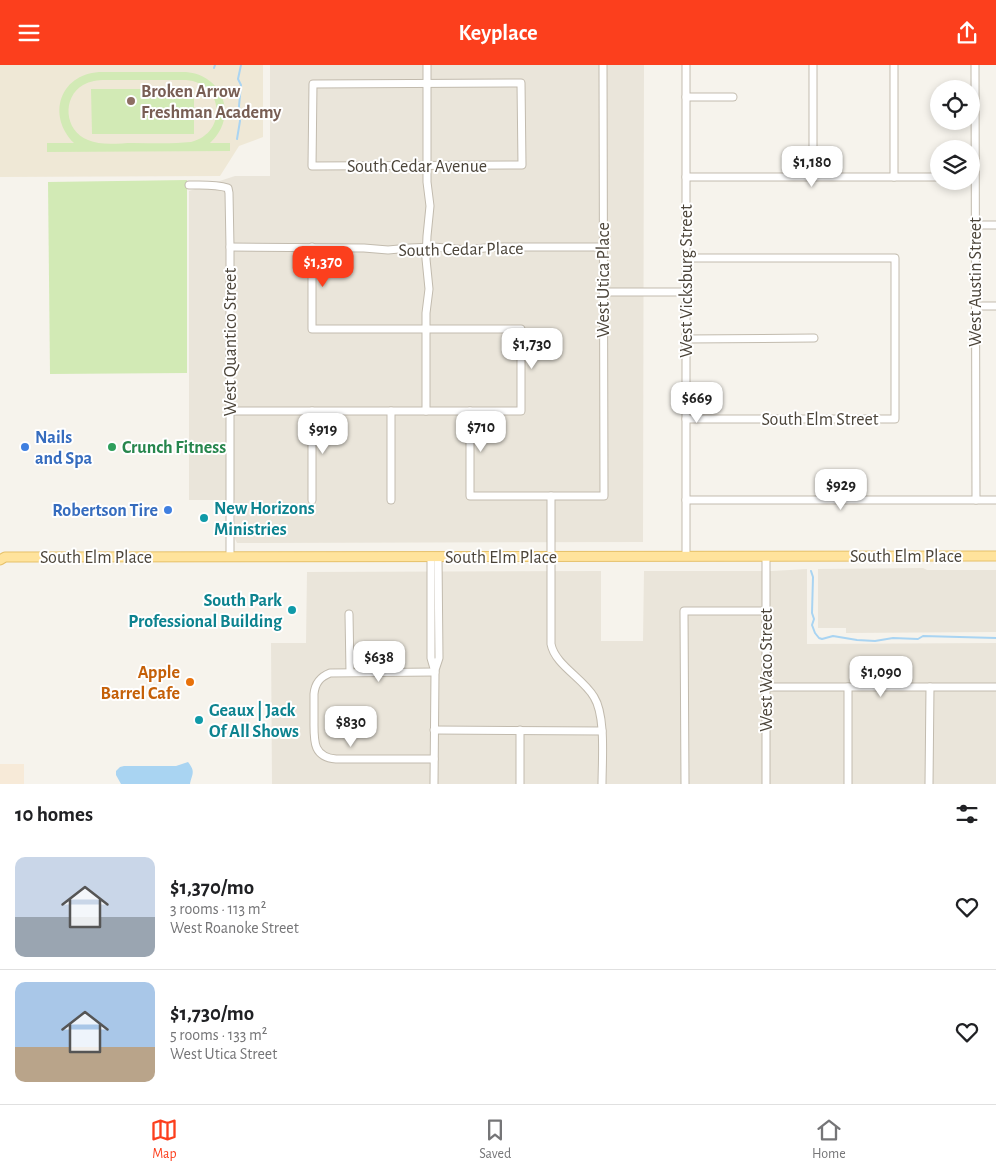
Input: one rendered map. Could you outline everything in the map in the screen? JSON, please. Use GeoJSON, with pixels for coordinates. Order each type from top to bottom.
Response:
{"type":"FeatureCollection","features":[{"type":"Feature","properties":{"kind":"main road","name":"South Elm Place"},"geometry":{"type":"LineString","coordinates":[[2,557],[996,556]]}},
{"type":"Feature","properties":{"kind":"street"},"geometry":{"type":"LineString","coordinates":[[426,411],[426,313],[429,289],[426,236],[430,206],[427,182],[427,65]]}},
{"type":"Feature","properties":{"kind":"street","name":"West Utica Place"},"geometry":{"type":"LineString","coordinates":[[552,496],[604,496],[603,65]]}},
{"type":"Feature","properties":{"kind":"street","name":"West Vicksburg Street"},"geometry":{"type":"LineString","coordinates":[[686,65],[686,556]]}},
{"type":"Feature","properties":{"kind":"street"},"geometry":{"type":"LineString","coordinates":[[813,65],[813,177]]}},
{"type":"Feature","properties":{"kind":"street"},"geometry":{"type":"LineString","coordinates":[[894,65],[894,177]]}},
{"type":"Feature","properties":{"kind":"street","name":"West Austin Street"},"geometry":{"type":"LineString","coordinates":[[974,140],[975,65]]}},
{"type":"Feature","properties":{"kind":"street","name":"South Cedar Avenue"},"geometry":{"type":"LineString","coordinates":[[521,83],[522,165],[312,166],[312,84],[427,84],[521,83]]}},
{"type":"Feature","properties":{"kind":"street"},"geometry":{"type":"LineString","coordinates":[[686,97],[733,97]]}},
{"type":"Feature","properties":{"kind":"street"},"geometry":{"type":"LineString","coordinates":[[686,177],[930,177]]}},
{"type":"Feature","properties":{"kind":"street","name":"West Quantico Street"},"geometry":{"type":"LineString","coordinates":[[189,185],[212,185],[228,188],[230,206],[230,557]]}},
{"type":"Feature","properties":{"kind":"street","name":"West Austin Street"},"geometry":{"type":"LineString","coordinates":[[974,190],[976,306],[976,499]]}},
{"type":"Feature","properties":{"kind":"street"},"geometry":{"type":"LineString","coordinates":[[975,225],[996,225]]}},
{"type":"Feature","properties":{"kind":"street","name":"South Cedar Place"},"geometry":{"type":"LineString","coordinates":[[230,247],[364,248],[388,251],[410,247],[468,250],[493,247],[603,247]]}},
{"type":"Feature","properties":{"kind":"street"},"geometry":{"type":"LineString","coordinates":[[230,411],[521,411],[521,329],[312,329],[312,247]]}},
{"type":"Feature","properties":{"kind":"street","name":"South Elm Street"},"geometry":{"type":"LineString","coordinates":[[686,258],[895,258],[895,419],[686,419]]}},
{"type":"Feature","properties":{"kind":"street"},"geometry":{"type":"LineString","coordinates":[[603,292],[686,292]]}},
{"type":"Feature","properties":{"kind":"street"},"geometry":{"type":"LineString","coordinates":[[976,306],[996,306]]}},
{"type":"Feature","properties":{"kind":"street"},"geometry":{"type":"LineString","coordinates":[[686,339],[814,338]]}},
{"type":"Feature","properties":{"kind":"street"},"geometry":{"type":"LineString","coordinates":[[312,411],[312,500]]}},
{"type":"Feature","properties":{"kind":"street"},"geometry":{"type":"LineString","coordinates":[[391,411],[391,500]]}},
{"type":"Feature","properties":{"kind":"street"},"geometry":{"type":"LineString","coordinates":[[470,411],[470,496],[552,496],[552,650],[558,659],[586,686],[594,696],[600,709],[602,784]]}},
{"type":"Feature","properties":{"kind":"street"},"geometry":{"type":"LineString","coordinates":[[686,500],[996,500]]}},
{"type":"Feature","properties":{"kind":"street","name":"West Waco Street"},"geometry":{"type":"LineString","coordinates":[[766,556],[766,784]]}},
{"type":"Feature","properties":{"kind":"street"},"geometry":{"type":"LineString","coordinates":[[434,784],[435,672],[431,658],[435,557]]}},
{"type":"Feature","properties":{"kind":"street"},"geometry":{"type":"LineString","coordinates":[[684,784],[684,611],[766,611]]}},
{"type":"Feature","properties":{"kind":"street"},"geometry":{"type":"LineString","coordinates":[[349,614],[350,672]]}},
{"type":"Feature","properties":{"kind":"street"},"geometry":{"type":"LineString","coordinates":[[434,759],[336,759],[324,756],[314,742],[314,689],[324,675],[330,673],[435,672]]}},
{"type":"Feature","properties":{"kind":"street"},"geometry":{"type":"LineString","coordinates":[[766,687],[996,687]]}},
{"type":"Feature","properties":{"kind":"street"},"geometry":{"type":"LineString","coordinates":[[848,687],[848,784]]}},
{"type":"Feature","properties":{"kind":"street"},"geometry":{"type":"LineString","coordinates":[[930,687],[930,784]]}},
{"type":"Feature","properties":{"kind":"street"},"geometry":{"type":"LineString","coordinates":[[434,730],[602,731]]}},
{"type":"Feature","properties":{"kind":"street"},"geometry":{"type":"LineString","coordinates":[[520,730],[520,784]]}},
{"type":"Feature","properties":{"kind":"shaded area","name":"Broken Arrow Freshman Academy"},"geometry":{"type":"Polygon","coordinates":[[[0,65],[263,65],[263,137],[239,146],[220,176],[0,177],[0,65]]]}},
{"type":"Feature","properties":{"kind":"shaded area"},"geometry":{"type":"Polygon","coordinates":[[[270,65],[644,65],[643,542],[237,543],[235,539],[235,500],[189,500],[189,191],[235,176],[270,176],[270,65]]]}},
{"type":"Feature","properties":{"kind":"shaded area"},"geometry":{"type":"Polygon","coordinates":[[[923,568],[927,570],[996,570],[996,632],[846,633],[846,628],[818,628],[818,569],[923,568]]]}},
{"type":"Feature","properties":{"kind":"shaded area"},"geometry":{"type":"Polygon","coordinates":[[[807,569],[807,644],[996,643],[996,784],[272,784],[271,643],[306,643],[307,572],[601,571],[601,641],[643,641],[644,571],[772,571],[807,569]]]}},
{"type":"Feature","properties":{"kind":"shaded area"},"geometry":{"type":"Polygon","coordinates":[[[0,764],[24,764],[24,784],[0,784],[0,764]]]}},
{"type":"Feature","properties":{"kind":"green space"},"geometry":{"type":"Polygon","coordinates":[[[99,72],[186,72],[199,75],[218,89],[223,99],[225,110],[224,121],[219,133],[210,143],[230,143],[230,151],[47,152],[47,143],[74,143],[61,121],[59,109],[66,89],[74,81],[85,75],[99,72]],[[102,80],[88,83],[76,90],[72,97],[69,105],[70,122],[80,136],[99,143],[191,142],[203,137],[211,129],[216,119],[217,109],[214,99],[208,90],[199,83],[186,80],[102,80]]]}},
{"type":"Feature","properties":{"kind":"green space"},"geometry":{"type":"Polygon","coordinates":[[[91,89],[194,89],[194,134],[92,134],[91,89]]]}},
{"type":"Feature","properties":{"kind":"green space"},"geometry":{"type":"Polygon","coordinates":[[[187,180],[187,373],[50,374],[48,182],[187,180]]]}},
{"type":"Feature","properties":{"kind":"water"},"geometry":{"type":"Polygon","coordinates":[[[188,762],[193,771],[190,784],[121,784],[116,775],[116,771],[124,766],[176,766],[188,762]]]}},
{"type":"Feature","properties":{"kind":"waterway"},"geometry":{"type":"LineString","coordinates":[[237,139],[240,121],[241,85],[238,79],[241,65]]}},
{"type":"Feature","properties":{"kind":"waterway"},"geometry":{"type":"LineString","coordinates":[[811,571],[813,577],[812,613],[814,619],[812,625],[819,638],[833,636],[875,641],[893,638],[918,639],[923,636],[996,638]]}},
{"type":"Feature","properties":{"kind":"place","name":"Broken Arrow Freshman Academy"},"geometry":{"type":"Point","coordinates":[131,101]}},
{"type":"Feature","properties":{"kind":"place","name":"Nails and Spa"},"geometry":{"type":"Point","coordinates":[25,447]}},
{"type":"Feature","properties":{"kind":"place","name":"Crunch Fitness"},"geometry":{"type":"Point","coordinates":[112,447]}},
{"type":"Feature","properties":{"kind":"place","name":"Robertson Tire"},"geometry":{"type":"Point","coordinates":[168,510]}},
{"type":"Feature","properties":{"kind":"place","name":"New Horizons Ministries"},"geometry":{"type":"Point","coordinates":[204,518]}},
{"type":"Feature","properties":{"kind":"place","name":"South Park Professional Building"},"geometry":{"type":"Point","coordinates":[292,610]}},
{"type":"Feature","properties":{"kind":"place","name":"Apple Barrel Cafe"},"geometry":{"type":"Point","coordinates":[190,682]}},
{"type":"Feature","properties":{"kind":"place","name":"Geaux | Jack Of All Shows"},"geometry":{"type":"Point","coordinates":[199,720]}}]}
